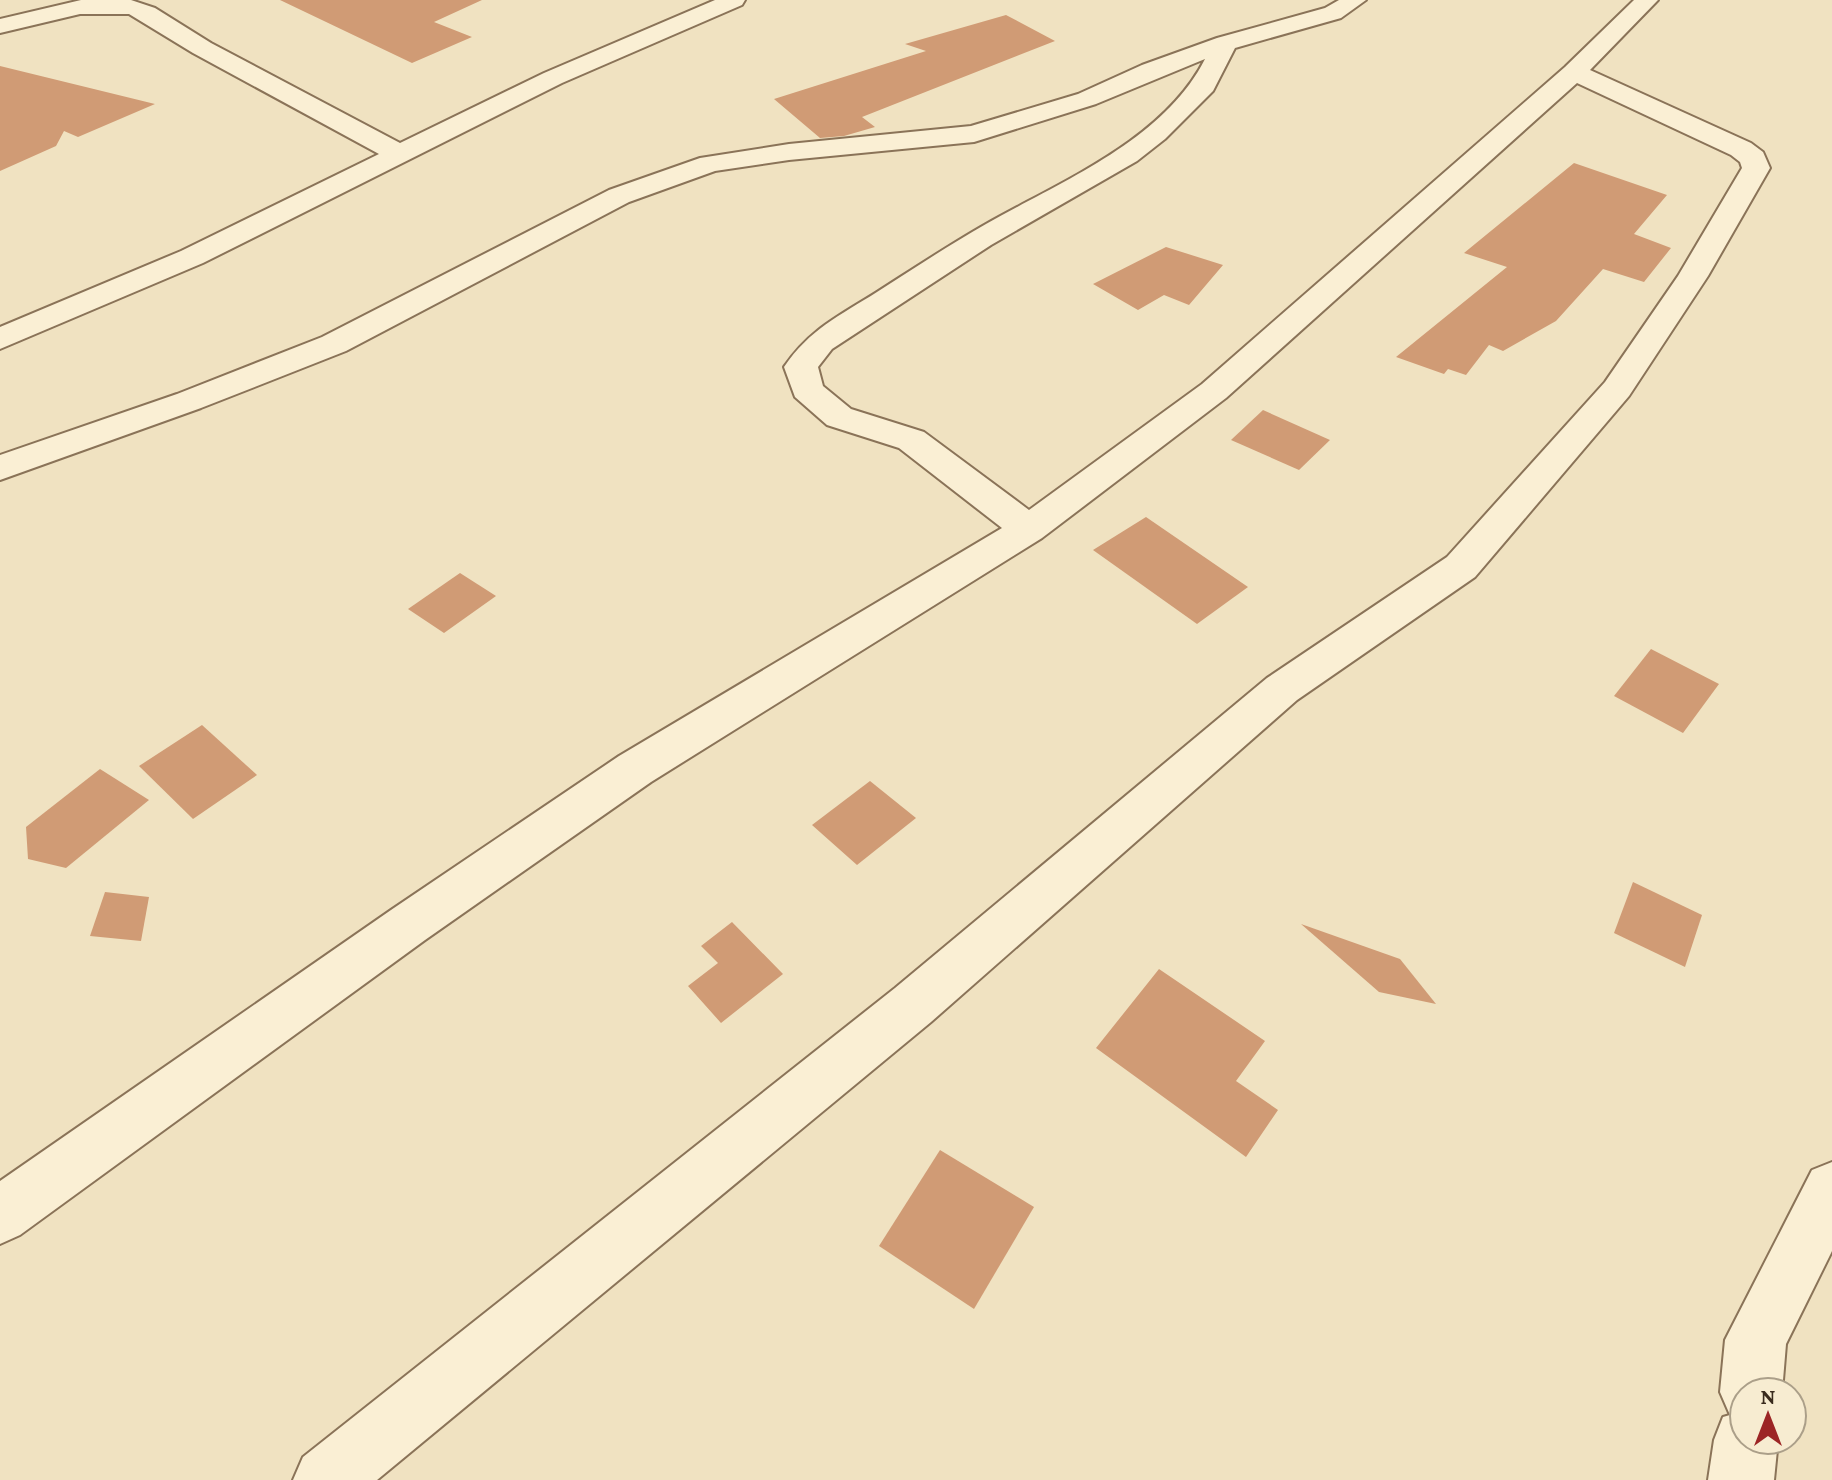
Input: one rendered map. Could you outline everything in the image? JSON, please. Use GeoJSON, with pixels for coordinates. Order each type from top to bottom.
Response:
{"type":"FeatureCollection","features":[{"type":"Feature","properties":{"kind":"street"},"geometry":{"type":"LineString","coordinates":[[0,339],[192,257],[553,78],[734,0]]}},
{"type":"Feature","properties":{"kind":"street"},"geometry":{"type":"LineString","coordinates":[[0,468],[189,401],[334,344],[619,196],[710,164],[789,152],[974,134],[1087,99],[1151,70],[1225,43],[1333,13],[1355,0]]}},
{"type":"Feature","properties":{"kind":"street"},"geometry":{"type":"LineString","coordinates":[[0,1215],[408,925],[635,769],[1029,529],[1214,391],[1574,72],[1647,0]]}},
{"type":"Feature","properties":{"kind":"street"},"geometry":{"type":"LineString","coordinates":[[0,26],[81,7],[106,4],[127,6],[147,14],[201,47],[398,153]]}},
{"type":"Feature","properties":{"kind":"street"},"geometry":{"type":"LineString","coordinates":[[1029,529],[911,440],[839,417],[807,390],[801,367],[820,342],[981,239],[1127,155],[1156,133],[1204,86],[1225,43]]}},
{"type":"Feature","properties":{"kind":"street"},"geometry":{"type":"LineString","coordinates":[[326,1480],[913,1005],[1282,689],[1461,567],[1617,389],[1693,276],[1756,168],[1753,158],[1741,149],[1574,72]]}},
{"type":"Feature","properties":{"kind":"street"},"geometry":{"type":"LineString","coordinates":[[1753,1376],[1756,1340],[1832,1190]]}},
{"type":"Feature","properties":{"kind":"street"},"geometry":{"type":"LineString","coordinates":[[1741,1480],[1744,1456]]}},
{"type":"Feature","properties":{"kind":"building"},"geometry":{"type":"Polygon","coordinates":[[[280,0],[482,0],[434,22],[472,37],[412,63],[280,0]]]}},
{"type":"Feature","properties":{"kind":"building"},"geometry":{"type":"Polygon","coordinates":[[[1006,15],[1055,41],[862,117],[875,127],[844,136],[820,138],[774,99],[926,51],[905,44],[1006,15]]]}},
{"type":"Feature","properties":{"kind":"building"},"geometry":{"type":"Polygon","coordinates":[[[0,66],[155,104],[78,137],[64,131],[56,146],[0,171],[0,66]]]}},
{"type":"Feature","properties":{"kind":"building"},"geometry":{"type":"Polygon","coordinates":[[[1574,163],[1667,195],[1634,234],[1671,248],[1644,282],[1603,269],[1556,321],[1503,351],[1489,345],[1466,375],[1448,369],[1444,374],[1396,357],[1507,267],[1464,253],[1574,163]]]}},
{"type":"Feature","properties":{"kind":"building"},"geometry":{"type":"Polygon","coordinates":[[[1166,247],[1223,265],[1189,305],[1164,295],[1138,310],[1093,284],[1166,247]]]}},
{"type":"Feature","properties":{"kind":"building"},"geometry":{"type":"Polygon","coordinates":[[[1263,410],[1330,440],[1299,470],[1231,440],[1263,410]]]}},
{"type":"Feature","properties":{"kind":"building"},"geometry":{"type":"Polygon","coordinates":[[[1146,517],[1248,587],[1197,624],[1093,550],[1146,517]]]}},
{"type":"Feature","properties":{"kind":"building"},"geometry":{"type":"Polygon","coordinates":[[[460,573],[496,596],[444,633],[408,609],[460,573]]]}},
{"type":"Feature","properties":{"kind":"building"},"geometry":{"type":"Polygon","coordinates":[[[1651,649],[1719,684],[1683,733],[1614,696],[1651,649]]]}},
{"type":"Feature","properties":{"kind":"building"},"geometry":{"type":"Polygon","coordinates":[[[202,725],[257,775],[193,819],[139,766],[202,725]]]}},
{"type":"Feature","properties":{"kind":"building"},"geometry":{"type":"Polygon","coordinates":[[[100,769],[149,800],[66,868],[28,859],[26,827],[100,769]]]}},
{"type":"Feature","properties":{"kind":"building"},"geometry":{"type":"Polygon","coordinates":[[[870,781],[916,818],[857,865],[812,825],[870,781]]]}},
{"type":"Feature","properties":{"kind":"building"},"geometry":{"type":"Polygon","coordinates":[[[1633,882],[1702,915],[1685,967],[1614,933],[1633,882]]]}},
{"type":"Feature","properties":{"kind":"building"},"geometry":{"type":"Polygon","coordinates":[[[105,892],[149,897],[141,941],[90,936],[105,892]]]}},
{"type":"Feature","properties":{"kind":"building"},"geometry":{"type":"Polygon","coordinates":[[[732,922],[783,974],[721,1023],[688,986],[718,963],[701,946],[732,922]]]}},
{"type":"Feature","properties":{"kind":"building"},"geometry":{"type":"Polygon","coordinates":[[[1301,924],[1400,959],[1436,1004],[1379,992],[1301,924]]]}},
{"type":"Feature","properties":{"kind":"building"},"geometry":{"type":"Polygon","coordinates":[[[1159,969],[1265,1041],[1236,1081],[1278,1110],[1246,1157],[1096,1048],[1159,969]]]}},
{"type":"Feature","properties":{"kind":"building"},"geometry":{"type":"Polygon","coordinates":[[[940,1150],[1034,1207],[974,1309],[879,1246],[940,1150]]]}}]}
